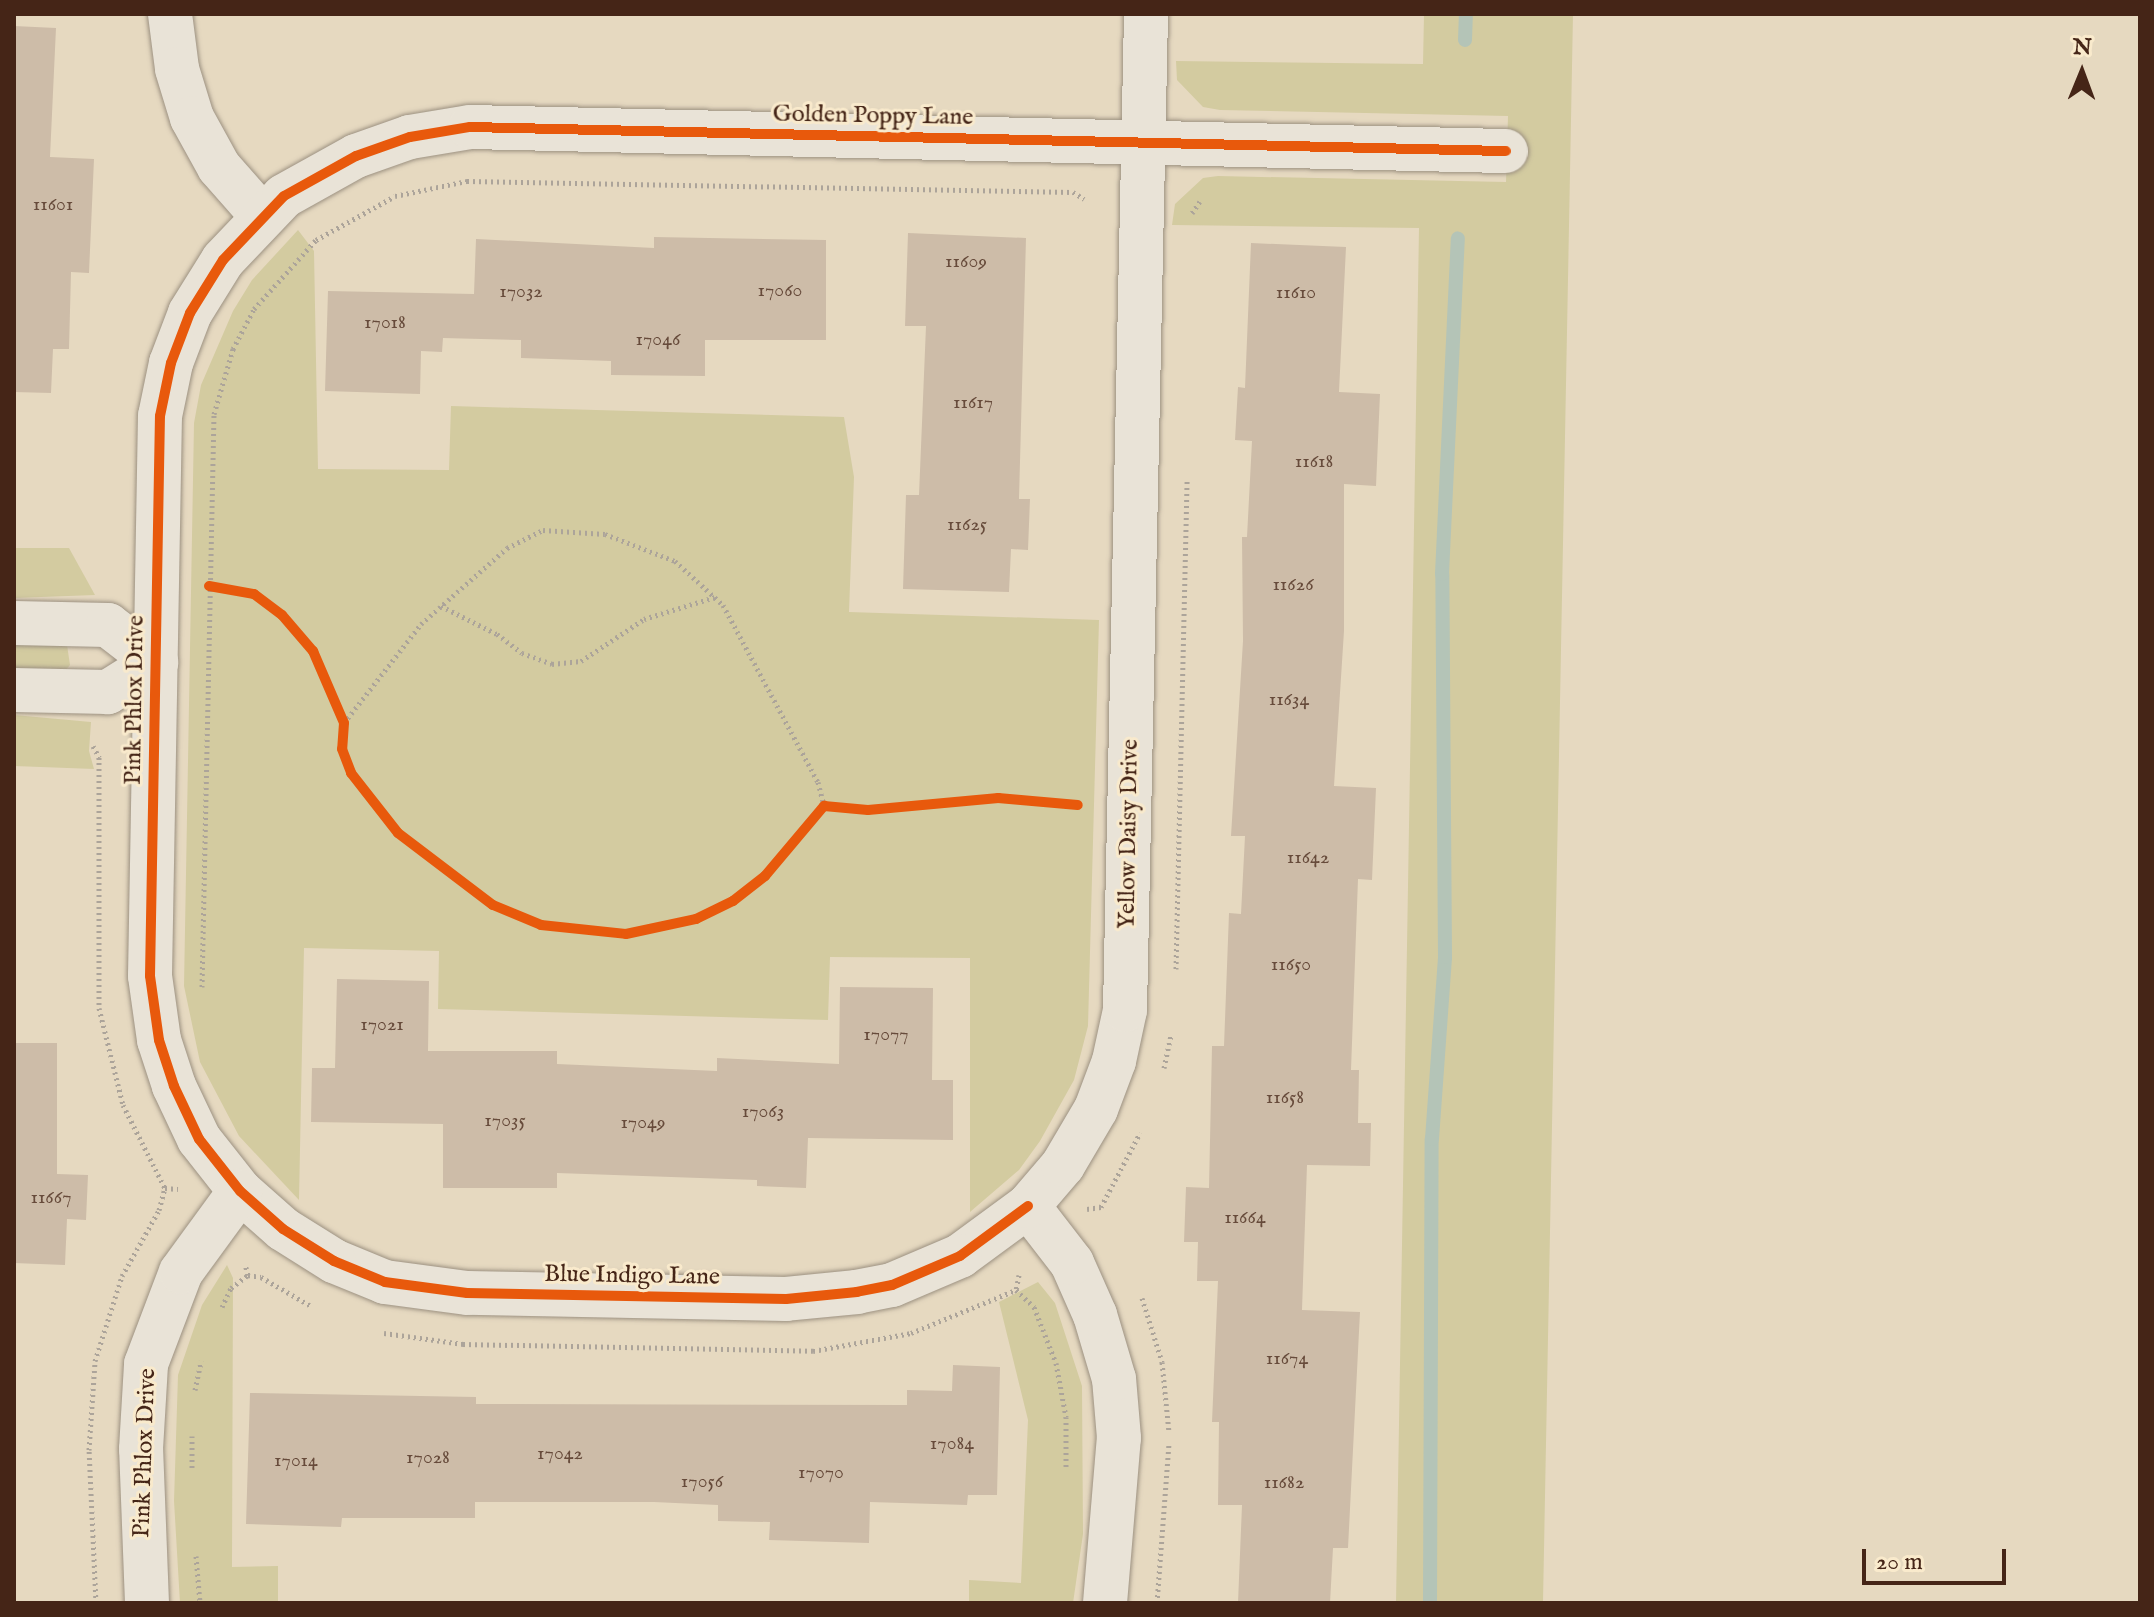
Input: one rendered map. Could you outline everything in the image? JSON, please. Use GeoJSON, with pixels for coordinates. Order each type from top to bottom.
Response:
{"type":"FeatureCollection","features":[{"type":"Feature","properties":{"kind":"street"},"geometry":{"type":"LineString","coordinates":[[170,14],[177,69],[192,118],[219,167],[262,216]]}},
{"type":"Feature","properties":{"kind":"street","name":"Yellow Daisy Drive"},"geometry":{"type":"LineString","coordinates":[[1028,1206],[1063,1165],[1096,1109],[1114,1061],[1125,1010],[1146,14]]}},
{"type":"Feature","properties":{"kind":"street","name":"Golden Poppy Lane"},"geometry":{"type":"LineString","coordinates":[[262,216],[284,196],[356,156],[410,137],[470,127],[1506,151]]}},
{"type":"Feature","properties":{"kind":"street","name":"Pink Phlox Drive"},"geometry":{"type":"LineString","coordinates":[[147,1603],[141,1464],[146,1364],[181,1272],[240,1191],[217,1165],[186,1114],[164,1060],[152,1004],[159,434],[166,384],[198,297],[262,216]]}},
{"type":"Feature","properties":{"kind":"street"},"geometry":{"type":"LineString","coordinates":[[14,623],[108,625],[156,662],[108,692],[14,690]]}},
{"type":"Feature","properties":{"kind":"street","name":"Blue Indigo Lane"},"geometry":{"type":"LineString","coordinates":[[240,1191],[306,1245],[369,1276],[402,1285],[483,1294],[786,1299],[857,1292],[892,1285],[960,1256],[1028,1206]]}},
{"type":"Feature","properties":{"kind":"street"},"geometry":{"type":"LineString","coordinates":[[1028,1206],[1079,1277],[1114,1379],[1119,1438],[1105,1603]]}},
{"type":"Feature","properties":{"kind":"path"},"geometry":{"type":"LineString","coordinates":[[203,997],[214,414],[233,349],[254,309],[283,272],[331,229],[376,204],[467,181],[1073,192],[1084,199]]}},
{"type":"Feature","properties":{"kind":"path"},"geometry":{"type":"LineString","coordinates":[[344,723],[389,660],[441,606],[507,548],[554,529],[605,534],[659,552],[716,597],[818,782],[824,806]]}},
{"type":"Feature","properties":{"kind":"path"},"geometry":{"type":"LineString","coordinates":[[209,586],[243,589],[282,615],[322,667],[344,723],[342,749],[351,773],[398,833],[493,905],[541,925],[573,931],[649,931],[708,914],[765,876],[824,806]]}},
{"type":"Feature","properties":{"kind":"path"},"geometry":{"type":"LineString","coordinates":[[441,606],[497,634],[522,653],[552,664],[581,661],[644,619],[716,597]]}},
{"type":"Feature","properties":{"kind":"path"},"geometry":{"type":"LineString","coordinates":[[824,806],[868,810],[998,798],[1078,805]]}},
{"type":"Feature","properties":{"kind":"path"},"geometry":{"type":"LineString","coordinates":[[219,1313],[231,1288],[248,1275],[243,1256]]}},
{"type":"Feature","properties":{"kind":"path"},"geometry":{"type":"LineString","coordinates":[[1019,1275],[1016,1290],[1034,1307],[1060,1380],[1066,1417],[1065,1486]]}},
{"type":"Feature","properties":{"kind":"path"},"geometry":{"type":"LineString","coordinates":[[194,1401],[203,1354]]}},
{"type":"Feature","properties":{"kind":"path"},"geometry":{"type":"LineString","coordinates":[[192,1420],[193,1481]]}},
{"type":"Feature","properties":{"kind":"path"},"geometry":{"type":"LineString","coordinates":[[195,1551],[200,1603]]}},
{"type":"Feature","properties":{"kind":"shaded area"},"geometry":{"type":"Polygon","coordinates":[[[1424,14],[1573,14],[1543,1603],[1396,1603],[1419,228],[1172,225],[1175,204],[1203,178],[1218,176],[1506,182],[1508,116],[1220,110],[1203,107],[1177,80],[1176,61],[1423,64],[1424,14]]]}},
{"type":"Feature","properties":{"kind":"shaded area"},"geometry":{"type":"Polygon","coordinates":[[[298,230],[314,251],[318,469],[449,470],[451,406],[844,417],[854,477],[849,612],[1099,620],[1088,1026],[1074,1080],[1040,1141],[1019,1170],[970,1212],[970,958],[830,957],[828,1020],[438,1009],[439,951],[304,948],[299,1200],[239,1136],[200,1062],[184,986],[194,423],[201,385],[233,311],[252,280],[298,230]]]}},
{"type":"Feature","properties":{"kind":"shaded area"},"geometry":{"type":"Polygon","coordinates":[[[14,548],[69,548],[95,595],[14,598],[14,548]]]}},
{"type":"Feature","properties":{"kind":"shaded area"},"geometry":{"type":"Polygon","coordinates":[[[14,642],[67,645],[70,665],[64,672],[14,671],[14,642]]]}},
{"type":"Feature","properties":{"kind":"shaded area"},"geometry":{"type":"Polygon","coordinates":[[[14,715],[91,722],[89,751],[94,769],[14,766],[14,715]]]}},
{"type":"Feature","properties":{"kind":"shaded area"},"geometry":{"type":"Polygon","coordinates":[[[227,1265],[233,1278],[232,1567],[278,1566],[278,1603],[180,1603],[174,1501],[178,1375],[202,1305],[227,1265]]]}},
{"type":"Feature","properties":{"kind":"shaded area"},"geometry":{"type":"Polygon","coordinates":[[[1038,1282],[1055,1303],[1082,1386],[1083,1534],[1073,1603],[969,1603],[969,1580],[1021,1583],[1028,1420],[999,1302],[1038,1282]]]}},
{"type":"Feature","properties":{"kind":"building"},"geometry":{"type":"Polygon","coordinates":[[[14,26],[56,28],[50,157],[94,159],[89,273],[71,272],[69,349],[53,349],[51,393],[14,392],[14,26]]]}},
{"type":"Feature","properties":{"kind":"building"},"geometry":{"type":"Polygon","coordinates":[[[908,233],[1026,238],[1019,499],[1030,499],[1028,550],[1011,549],[1009,592],[903,589],[906,495],[919,495],[926,326],[905,326],[908,233]]]}},
{"type":"Feature","properties":{"kind":"building"},"geometry":{"type":"Polygon","coordinates":[[[654,237],[826,240],[826,340],[705,340],[705,376],[611,375],[611,361],[521,358],[521,340],[443,338],[442,352],[421,351],[420,394],[325,391],[328,291],[474,294],[476,239],[654,248],[654,237]]]}},
{"type":"Feature","properties":{"kind":"building"},"geometry":{"type":"Polygon","coordinates":[[[1251,243],[1346,247],[1339,392],[1380,394],[1376,486],[1344,484],[1344,631],[1334,786],[1376,788],[1372,880],[1358,879],[1351,1070],[1359,1070],[1358,1123],[1371,1123],[1370,1166],[1307,1165],[1302,1310],[1360,1312],[1348,1548],[1333,1548],[1330,1603],[1238,1603],[1242,1505],[1218,1505],[1219,1422],[1212,1422],[1218,1281],[1197,1281],[1198,1242],[1184,1242],[1186,1187],[1209,1188],[1212,1046],[1224,1046],[1229,913],[1241,914],[1245,836],[1231,836],[1243,641],[1242,537],[1247,537],[1252,441],[1235,440],[1238,387],[1245,388],[1251,243]]]}},
{"type":"Feature","properties":{"kind":"building"},"geometry":{"type":"Polygon","coordinates":[[[337,979],[429,981],[428,1051],[557,1051],[557,1064],[717,1071],[717,1058],[839,1064],[840,987],[933,988],[932,1080],[953,1080],[953,1140],[808,1138],[806,1188],[757,1186],[757,1180],[557,1173],[557,1188],[443,1188],[443,1124],[311,1122],[312,1068],[335,1068],[337,979]]]}},
{"type":"Feature","properties":{"kind":"building"},"geometry":{"type":"Polygon","coordinates":[[[14,1043],[57,1043],[57,1174],[88,1175],[86,1220],[67,1219],[65,1265],[14,1263],[14,1043]]]}},
{"type":"Feature","properties":{"kind":"building"},"geometry":{"type":"Polygon","coordinates":[[[953,1365],[1000,1367],[997,1495],[968,1495],[967,1505],[870,1502],[869,1543],[769,1540],[770,1522],[718,1521],[718,1505],[654,1502],[475,1502],[475,1518],[342,1518],[341,1527],[246,1524],[250,1393],[476,1397],[476,1404],[907,1405],[907,1390],[952,1391],[953,1365]]]}},
{"type":"Feature","properties":{"kind":"waterway"},"geometry":{"type":"LineString","coordinates":[[1465,40],[1466,14]]}},
{"type":"Feature","properties":{"kind":"waterway"},"geometry":{"type":"LineString","coordinates":[[1430,1603],[1432,1139],[1445,957],[1442,574],[1458,238]]}},
{"type":"Feature","properties":{"kind":"cycle path"},"geometry":{"type":"LineString","coordinates":[[1028,1206],[960,1256],[892,1285],[857,1292],[786,1299],[467,1293],[385,1282],[334,1261],[283,1229],[240,1191],[199,1139],[174,1086],[159,1040],[150,976],[160,416],[171,363],[190,313],[223,260],[284,196],[356,156],[410,137],[470,127],[1506,151]]}},
{"type":"Feature","properties":{"kind":"cycle path"},"geometry":{"type":"LineString","coordinates":[[209,586],[254,594],[282,615],[313,651],[344,723],[342,749],[351,773],[398,833],[493,905],[541,925],[626,934],[696,919],[733,901],[765,876],[824,806],[868,810],[998,798],[1078,805]]}}]}
